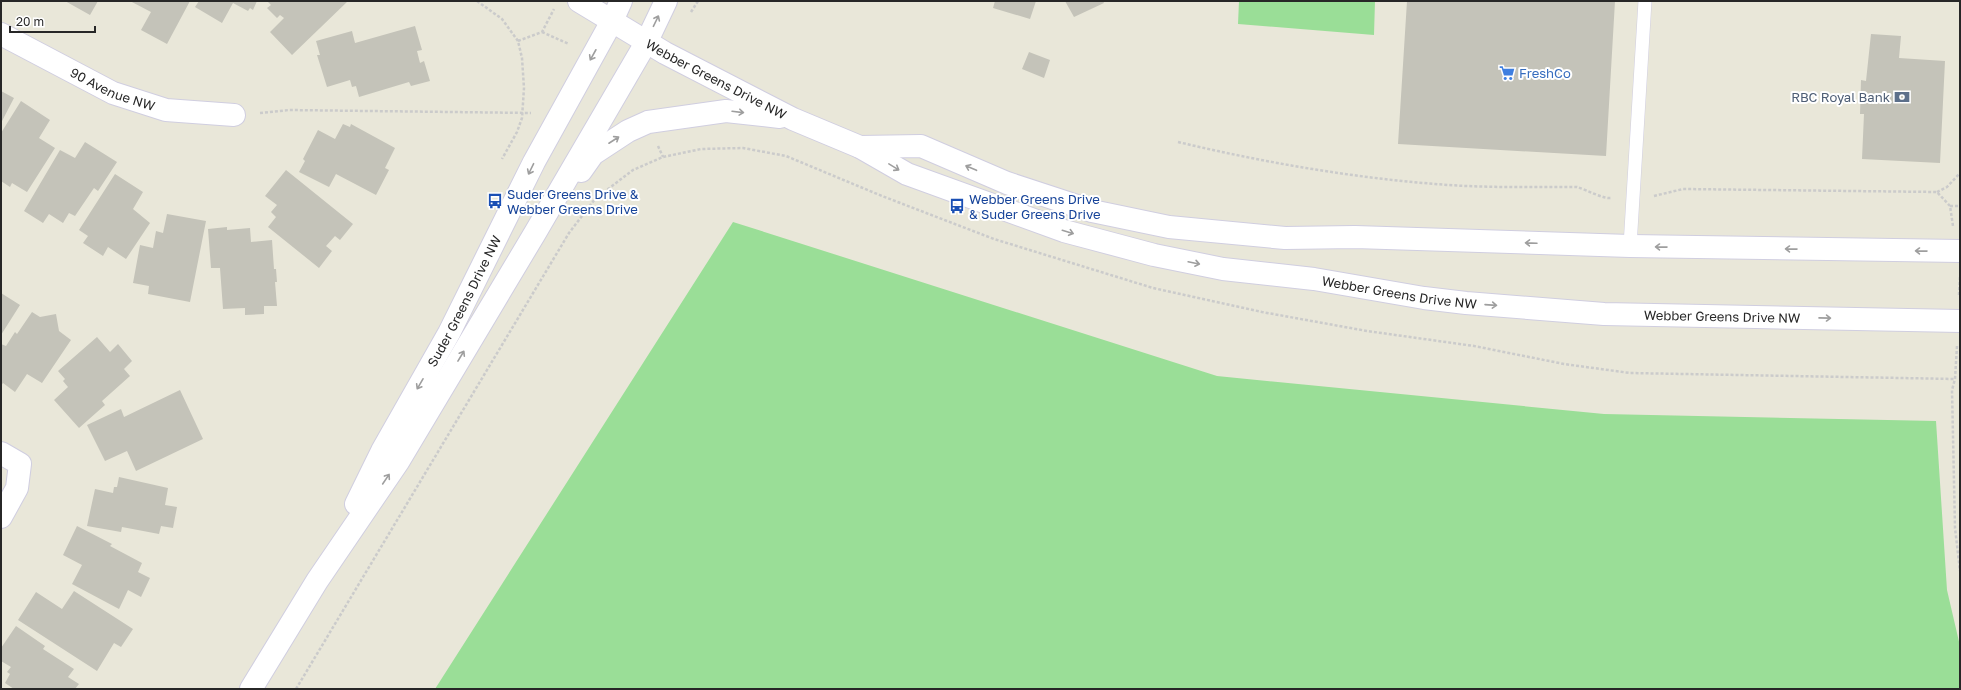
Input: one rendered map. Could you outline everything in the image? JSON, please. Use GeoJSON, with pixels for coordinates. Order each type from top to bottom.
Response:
{"type":"FeatureCollection","features":[{"type":"Feature","properties":{"kind":"main road","name":"Webber Greens Drive NW"},"geometry":{"type":"LineString","coordinates":[[578,1],[646,42],[793,119],[860,147],[907,174],[1064,230],[1154,255],[1223,269],[1314,279],[1459,302],[1604,314],[1959,321]]}},
{"type":"Feature","properties":{"kind":"main road","name":"Suder Greens Drive NW"},"geometry":{"type":"LineString","coordinates":[[317,581],[382,451],[449,332],[534,162],[612,21],[621,1]]}},
{"type":"Feature","properties":{"kind":"main road","name":"Suder Greens Drive NW"},"geometry":{"type":"LineString","coordinates":[[250,689],[317,581],[398,462],[535,233],[646,42],[666,1]]}},
{"type":"Feature","properties":{"kind":"main road","name":"90 Avenue NW"},"geometry":{"type":"LineString","coordinates":[[1,34],[114,94],[166,110],[234,115]]}},
{"type":"Feature","properties":{"kind":"main road"},"geometry":{"type":"LineString","coordinates":[[535,233],[593,154],[628,131],[648,122],[726,111],[793,119]]}},
{"type":"Feature","properties":{"kind":"main road","name":"Webber Greens Drive NW"},"geometry":{"type":"LineString","coordinates":[[860,147],[920,146],[1007,183],[1092,212],[1169,227],[1285,238],[1354,237],[1630,246],[1958,251]]}},
{"type":"Feature","properties":{"kind":"main road"},"geometry":{"type":"LineString","coordinates":[[1,453],[20,464],[17,488],[1,517]]}},
{"type":"Feature","properties":{"kind":"lane"},"geometry":{"type":"LineString","coordinates":[[1630,246],[1645,1]]}},
{"type":"Feature","properties":{"kind":"path"},"geometry":{"type":"LineString","coordinates":[[477,1],[502,19],[518,41],[522,58],[524,88],[523,113],[517,132],[502,160]]}},
{"type":"Feature","properties":{"kind":"path"},"geometry":{"type":"LineString","coordinates":[[518,41],[542,32],[555,7]]}},
{"type":"Feature","properties":{"kind":"path"},"geometry":{"type":"LineString","coordinates":[[234,115],[289,110],[534,112]]}},
{"type":"Feature","properties":{"kind":"path"},"geometry":{"type":"LineString","coordinates":[[1178,142],[1284,164],[1365,177],[1436,184],[1577,187],[1590,190],[1606,198]]}},
{"type":"Feature","properties":{"kind":"path"},"geometry":{"type":"LineString","coordinates":[[296,689],[569,233],[596,199],[633,170],[663,157]]}},
{"type":"Feature","properties":{"kind":"path"},"geometry":{"type":"LineString","coordinates":[[1661,195],[1684,189],[1937,192],[1947,187],[1960,173]]}},
{"type":"Feature","properties":{"kind":"path"},"geometry":{"type":"LineString","coordinates":[[1937,192],[1950,206],[1960,271],[1959,321],[1955,379],[1952,390],[1955,528],[1960,571]]}},
{"type":"Feature","properties":{"kind":"path"},"geometry":{"type":"LineString","coordinates":[[1950,206],[1960,206]]}},
{"type":"Feature","properties":{"kind":"green space"},"geometry":{"type":"Polygon","coordinates":[[[1239,1],[1375,1],[1374,35],[1238,24],[1239,1]]]}},
{"type":"Feature","properties":{"kind":"green space"},"geometry":{"type":"Polygon","coordinates":[[[733,222],[1217,376],[1604,414],[1936,421],[1947,590],[1960,646],[1960,689],[435,689],[733,222]]]}},
{"type":"Feature","properties":{"kind":"building"},"geometry":{"type":"Polygon","coordinates":[[[65,1],[98,1],[90,15],[65,1]]]}},
{"type":"Feature","properties":{"kind":"building"},"geometry":{"type":"Polygon","coordinates":[[[130,1],[190,1],[167,44],[141,30],[151,12],[130,1]]]}},
{"type":"Feature","properties":{"kind":"building"},"geometry":{"type":"Polygon","coordinates":[[[199,1],[257,1],[253,10],[250,8],[248,11],[233,3],[222,23],[195,7],[199,1]]]}},
{"type":"Feature","properties":{"kind":"building"},"geometry":{"type":"Polygon","coordinates":[[[267,1],[348,1],[292,55],[270,32],[284,18],[280,15],[277,18],[267,8],[271,5],[267,1]]]}},
{"type":"Feature","properties":{"kind":"building"},"geometry":{"type":"Polygon","coordinates":[[[995,1],[1036,1],[1030,19],[993,8],[995,1]]]}},
{"type":"Feature","properties":{"kind":"building"},"geometry":{"type":"Polygon","coordinates":[[[1065,1],[1103,1],[1104,3],[1074,17],[1065,1]]]}},
{"type":"Feature","properties":{"kind":"building","name":"FreshCo"},"geometry":{"type":"Polygon","coordinates":[[[1407,1],[1615,1],[1606,156],[1398,144],[1407,1]]]}},
{"type":"Feature","properties":{"kind":"building"},"geometry":{"type":"Polygon","coordinates":[[[415,26],[422,50],[417,51],[420,63],[424,61],[430,81],[411,86],[409,82],[359,97],[356,86],[352,87],[350,80],[327,87],[317,55],[320,55],[316,41],[352,31],[355,43],[415,26]]]}},
{"type":"Feature","properties":{"kind":"building","name":"RBC Royal Bank"},"geometry":{"type":"Polygon","coordinates":[[[1871,34],[1901,36],[1899,58],[1945,61],[1940,163],[1862,159],[1864,114],[1860,114],[1861,80],[1866,81],[1871,34]]]}},
{"type":"Feature","properties":{"kind":"building"},"geometry":{"type":"Polygon","coordinates":[[[1029,52],[1050,60],[1044,78],[1022,69],[1029,52]]]}},
{"type":"Feature","properties":{"kind":"building"},"geometry":{"type":"Polygon","coordinates":[[[1,91],[14,98],[1,123],[1,91]]]}},
{"type":"Feature","properties":{"kind":"building"},"geometry":{"type":"Polygon","coordinates":[[[21,101],[50,120],[39,138],[55,148],[27,192],[12,183],[10,187],[1,181],[1,133],[21,101]]]}},
{"type":"Feature","properties":{"kind":"building"},"geometry":{"type":"Polygon","coordinates":[[[343,124],[350,127],[351,124],[395,148],[385,168],[389,170],[376,195],[336,174],[329,187],[299,172],[305,161],[303,159],[318,130],[335,139],[343,124]]]}},
{"type":"Feature","properties":{"kind":"building"},"geometry":{"type":"Polygon","coordinates":[[[85,142],[117,162],[98,191],[94,188],[75,216],[69,213],[63,223],[49,214],[43,223],[24,211],[60,150],[75,158],[85,142]]]}},
{"type":"Feature","properties":{"kind":"building"},"geometry":{"type":"Polygon","coordinates":[[[286,170],[353,224],[340,240],[335,236],[326,246],[332,251],[319,268],[268,227],[276,217],[271,212],[277,205],[265,196],[286,170]]]}},
{"type":"Feature","properties":{"kind":"building"},"geometry":{"type":"Polygon","coordinates":[[[115,174],[143,192],[133,209],[150,223],[126,259],[108,247],[103,256],[83,243],[88,236],[79,230],[115,174]]]}},
{"type":"Feature","properties":{"kind":"building"},"geometry":{"type":"Polygon","coordinates":[[[167,214],[206,221],[190,302],[148,294],[149,286],[133,283],[140,245],[153,248],[156,231],[163,233],[167,214]]]}},
{"type":"Feature","properties":{"kind":"building"},"geometry":{"type":"Polygon","coordinates":[[[227,227],[227,230],[250,228],[251,242],[272,240],[274,269],[276,269],[277,282],[275,282],[277,306],[264,306],[264,314],[245,315],[245,308],[223,309],[220,268],[211,268],[208,229],[227,227]]]}},
{"type":"Feature","properties":{"kind":"building"},"geometry":{"type":"Polygon","coordinates":[[[1,293],[20,305],[1,335],[1,293]]]}},
{"type":"Feature","properties":{"kind":"building"},"geometry":{"type":"Polygon","coordinates":[[[32,312],[40,317],[56,314],[59,331],[71,340],[42,383],[27,374],[15,392],[3,383],[1,386],[1,344],[6,346],[15,332],[17,334],[32,312]]]}},
{"type":"Feature","properties":{"kind":"building"},"geometry":{"type":"Polygon","coordinates":[[[97,337],[110,352],[118,344],[132,361],[124,369],[130,376],[102,401],[105,405],[79,428],[54,400],[68,387],[63,381],[65,379],[58,371],[97,337]]]}},
{"type":"Feature","properties":{"kind":"building"},"geometry":{"type":"Polygon","coordinates":[[[180,390],[203,439],[136,471],[127,451],[105,461],[87,425],[121,409],[124,417],[180,390]]]}},
{"type":"Feature","properties":{"kind":"building"},"geometry":{"type":"Polygon","coordinates":[[[119,477],[168,488],[165,505],[177,507],[173,528],[161,526],[159,534],[122,527],[121,532],[87,526],[95,489],[113,493],[114,487],[117,487],[119,477]]]}},
{"type":"Feature","properties":{"kind":"building"},"geometry":{"type":"Polygon","coordinates":[[[77,526],[112,544],[110,546],[142,563],[138,572],[150,578],[141,597],[128,590],[119,609],[72,584],[82,565],[63,555],[77,526]]]}},
{"type":"Feature","properties":{"kind":"building"},"geometry":{"type":"Polygon","coordinates":[[[74,591],[133,629],[121,647],[114,643],[97,671],[18,620],[36,592],[62,609],[74,591]]]}},
{"type":"Feature","properties":{"kind":"building"},"geometry":{"type":"Polygon","coordinates":[[[16,626],[45,646],[43,649],[74,669],[68,677],[79,684],[75,689],[14,689],[5,683],[10,674],[7,672],[11,667],[1,661],[1,648],[16,626]]]}},
{"type":"Feature","properties":{"kind":"place","name":"FreshCo"},"geometry":{"type":"Point","coordinates":[1507,73]}},
{"type":"Feature","properties":{"kind":"place","name":"RBC Royal Bank"},"geometry":{"type":"Point","coordinates":[1902,97]}},
{"type":"Feature","properties":{"kind":"place","name":"Suder Greens Drive & Webber Greens Drive"},"geometry":{"type":"Point","coordinates":[495,201]}},
{"type":"Feature","properties":{"kind":"place","name":"Webber Greens Drive & Suder Greens Drive"},"geometry":{"type":"Point","coordinates":[957,206]}}]}
